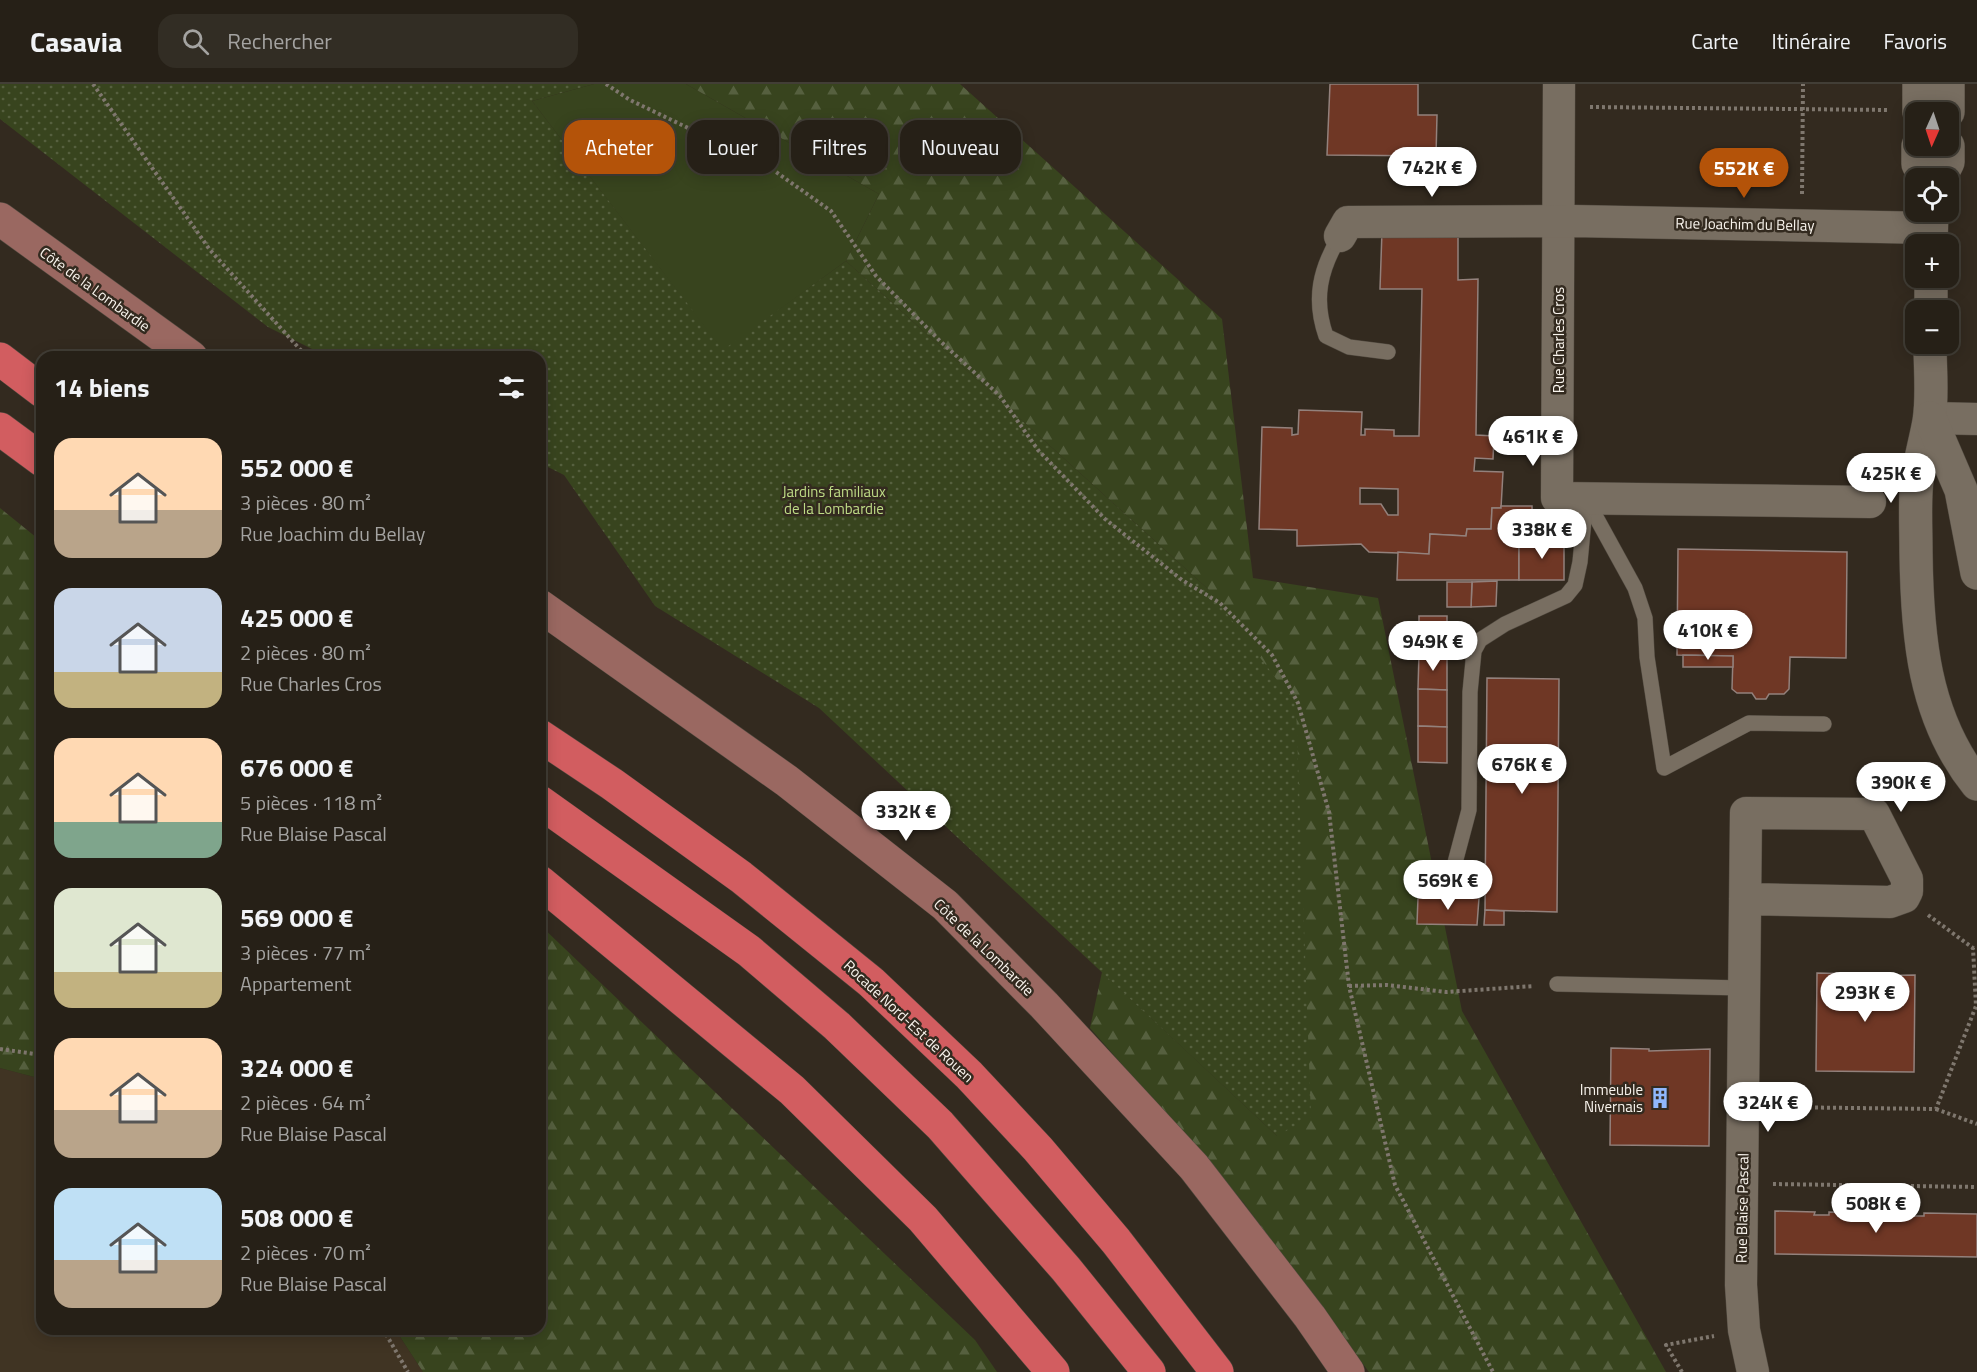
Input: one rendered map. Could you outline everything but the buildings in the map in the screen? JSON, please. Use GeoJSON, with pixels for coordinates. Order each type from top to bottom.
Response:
{"type":"FeatureCollection","features":[{"type":"Feature","properties":{"kind":"highway"},"geometry":{"type":"LineString","coordinates":[[0,358],[36,386]]}},
{"type":"Feature","properties":{"kind":"highway"},"geometry":{"type":"LineString","coordinates":[[0,429],[36,456]]}},
{"type":"Feature","properties":{"kind":"highway","name":"Rocade Nord-Est de Rouen"},"geometry":{"type":"LineString","coordinates":[[546,740],[612,784],[741,877],[871,982],[969,1075],[1038,1149],[1116,1241],[1217,1372]]}},
{"type":"Feature","properties":{"kind":"highway"},"geometry":{"type":"LineString","coordinates":[[546,806],[749,951],[837,1026],[940,1125],[1066,1269],[1149,1372]]}},
{"type":"Feature","properties":{"kind":"highway"},"geometry":{"type":"LineString","coordinates":[[546,887],[792,1090],[923,1219],[1053,1372]]}},
{"type":"Feature","properties":{"kind":"main road","name":"Côte de la Lombardie"},"geometry":{"type":"LineString","coordinates":[[0,219],[183,351]]}},
{"type":"Feature","properties":{"kind":"main road","name":"Côte de la Lombardie"},"geometry":{"type":"LineString","coordinates":[[546,610],[787,781],[945,905],[1044,1005],[1194,1167],[1310,1317],[1348,1372]]}},
{"type":"Feature","properties":{"kind":"street","name":"Rue Charles Cros"},"geometry":{"type":"LineString","coordinates":[[1559,84],[1557,498],[1870,502]]}},
{"type":"Feature","properties":{"kind":"street"},"geometry":{"type":"LineString","coordinates":[[1929,102],[1948,84]]}},
{"type":"Feature","properties":{"kind":"street","name":"Rue Joachim du Bellay"},"geometry":{"type":"LineString","coordinates":[[1340,236],[1348,222],[1558,222],[1932,228]]}},
{"type":"Feature","properties":{"kind":"street"},"geometry":{"type":"LineString","coordinates":[[1930,354],[1930,418],[1916,490],[1917,595],[1925,671],[1936,711],[1951,745],[1966,771],[1977,784]]}},
{"type":"Feature","properties":{"kind":"street"},"geometry":{"type":"LineString","coordinates":[[1930,418],[1977,419]]}},
{"type":"Feature","properties":{"kind":"street"},"geometry":{"type":"LineString","coordinates":[[1930,418],[1961,490],[1977,573]]}},
{"type":"Feature","properties":{"kind":"street","name":"Rue Blaise Pascal"},"geometry":{"type":"LineString","coordinates":[[1753,1372],[1744,1330],[1741,1285],[1746,813],[1874,814],[1907,879],[1907,891],[1904,897]]}},
{"type":"Feature","properties":{"kind":"street"},"geometry":{"type":"LineString","coordinates":[[1745,899],[1890,902],[1904,897]]}},
{"type":"Feature","properties":{"kind":"lane"},"geometry":{"type":"LineString","coordinates":[[1340,236],[1320,279],[1319,317],[1326,336],[1349,347],[1388,352]]}},
{"type":"Feature","properties":{"kind":"lane"},"geometry":{"type":"LineString","coordinates":[[1586,499],[1635,588],[1646,618],[1647,657],[1664,768],[1749,723],[1824,723]]}},
{"type":"Feature","properties":{"kind":"lane"},"geometry":{"type":"LineString","coordinates":[[1452,874],[1469,810],[1470,692],[1474,651],[1480,640],[1505,624],[1566,596],[1575,585],[1580,562],[1586,499]]}},
{"type":"Feature","properties":{"kind":"lane"},"geometry":{"type":"LineString","coordinates":[[1557,984],[1744,988]]}},
{"type":"Feature","properties":{"kind":"path"},"geometry":{"type":"LineString","coordinates":[[93,84],[210,250],[302,351]]}},
{"type":"Feature","properties":{"kind":"path"},"geometry":{"type":"LineString","coordinates":[[606,84],[630,100],[769,167],[831,211],[876,276],[939,340],[1000,396],[1038,450],[1105,519],[1182,580],[1220,603],[1272,655],[1298,703],[1329,812],[1349,986],[1395,1185],[1493,1372]]}},
{"type":"Feature","properties":{"kind":"path"},"geometry":{"type":"LineString","coordinates":[[1802,225],[1803,84]]}},
{"type":"Feature","properties":{"kind":"path"},"geometry":{"type":"LineString","coordinates":[[1614,108],[1803,110],[1905,106]]}},
{"type":"Feature","properties":{"kind":"path"},"geometry":{"type":"LineString","coordinates":[[1912,785],[1937,769]]}},
{"type":"Feature","properties":{"kind":"path"},"geometry":{"type":"LineString","coordinates":[[1904,897],[1975,948],[1976,1006],[1936,1109]]}},
{"type":"Feature","properties":{"kind":"path"},"geometry":{"type":"LineString","coordinates":[[1349,986],[1387,985],[1446,992],[1557,984]]}},
{"type":"Feature","properties":{"kind":"path"},"geometry":{"type":"LineString","coordinates":[[0,1049],[36,1054]]}},
{"type":"Feature","properties":{"kind":"path"},"geometry":{"type":"LineString","coordinates":[[1743,1106],[1936,1109],[1977,1124]]}},
{"type":"Feature","properties":{"kind":"path"},"geometry":{"type":"LineString","coordinates":[[1742,1184],[1977,1187]]}},
{"type":"Feature","properties":{"kind":"path"},"geometry":{"type":"LineString","coordinates":[[1682,1372],[1666,1345],[1744,1330]]}},
{"type":"Feature","properties":{"kind":"path"},"geometry":{"type":"LineString","coordinates":[[386,1335],[408,1372]]}},
{"type":"Feature","properties":{"kind":"shaded area"},"geometry":{"type":"Polygon","coordinates":[[[0,1068],[36,1077],[36,1335],[399,1335],[423,1372],[0,1372],[0,1068]]]}},
{"type":"Feature","properties":{"kind":"green space","name":"Jardins familiaux de la Lombardie"},"geometry":{"type":"Polygon","coordinates":[[[0,84],[594,84],[532,101],[564,143],[564,174],[588,174],[723,350],[846,261],[1208,589],[1296,705],[1311,1117],[1277,1136],[819,708],[655,606],[564,475],[546,466],[546,351],[316,351],[268,327],[0,119],[0,84]]]}},
{"type":"Feature","properties":{"kind":"green space"},"geometry":{"type":"Polygon","coordinates":[[[594,84],[686,84],[749,120],[687,120],[687,174],[779,174],[779,137],[791,144],[791,174],[844,174],[879,194],[846,261],[723,351],[588,174],[675,174],[675,120],[564,120],[564,143],[532,101],[594,84]]]}},
{"type":"Feature","properties":{"kind":"green space"},"geometry":{"type":"Polygon","coordinates":[[[686,84],[960,84],[1000,120],[900,120],[900,174],[1021,174],[1021,139],[1222,319],[1253,578],[1378,598],[1462,1011],[1666,1372],[1369,1372],[1243,1202],[1090,1028],[1102,972],[1277,1136],[1208,589],[846,261],[879,194],[844,174],[888,174],[888,120],[791,120],[791,144],[779,137],[779,120],[749,120],[686,84]]]}},
{"type":"Feature","properties":{"kind":"green space"},"geometry":{"type":"Polygon","coordinates":[[[0,508],[36,537],[36,1077],[0,1068],[0,508]]]}},
{"type":"Feature","properties":{"kind":"green space"},"geometry":{"type":"Polygon","coordinates":[[[546,931],[975,1340],[997,1372],[423,1372],[399,1335],[546,1335],[546,931]]]}},
{"type":"Feature","properties":{"kind":"place","name":"Immeuble Nivernais"},"geometry":{"type":"Point","coordinates":[1660,1098]}}]}
